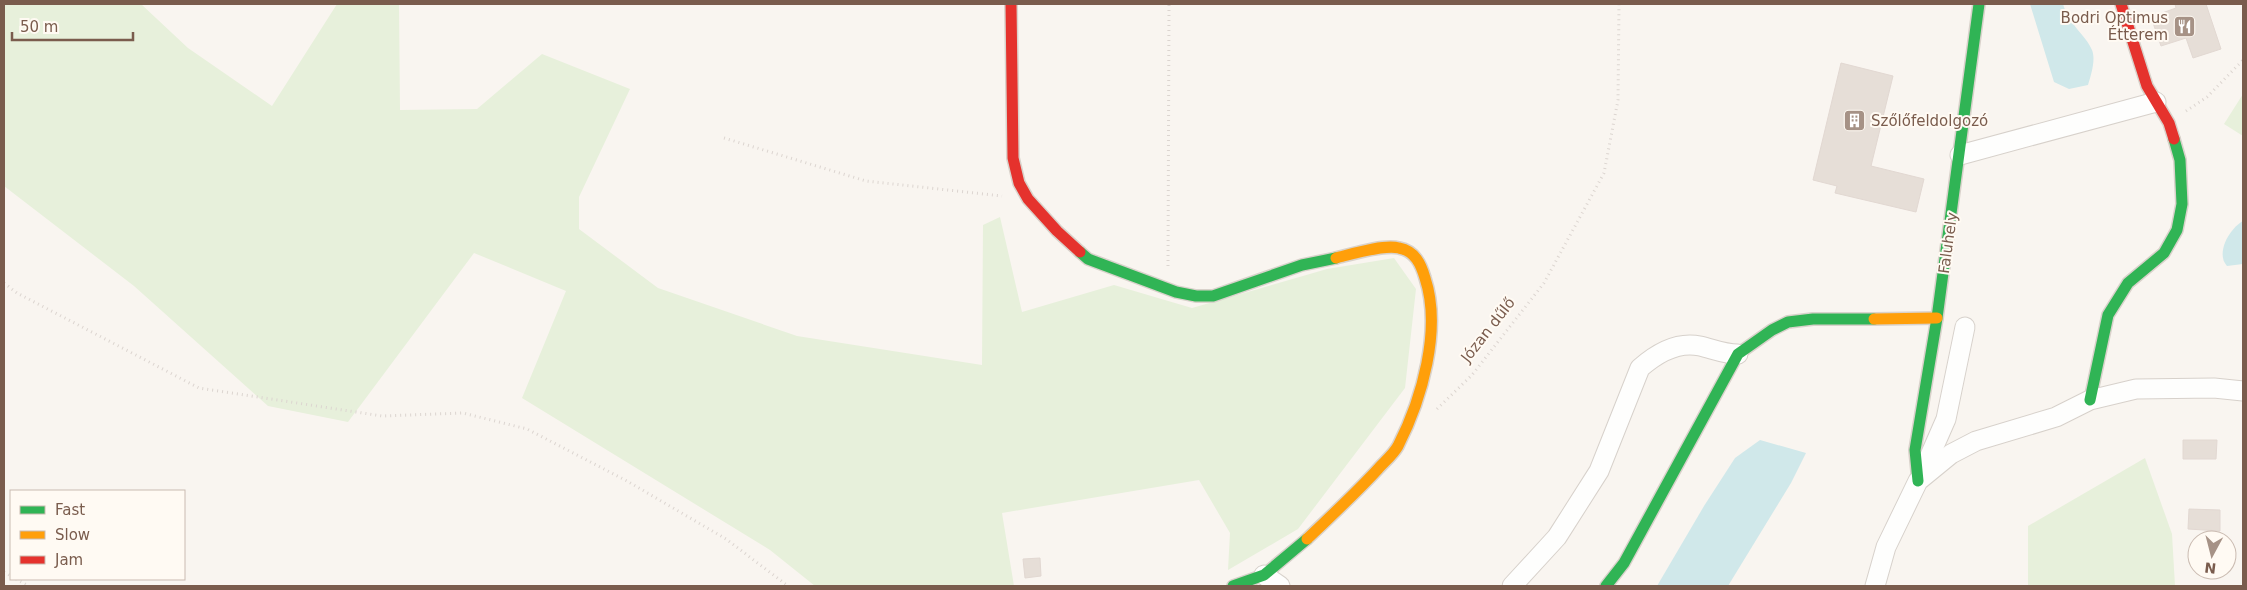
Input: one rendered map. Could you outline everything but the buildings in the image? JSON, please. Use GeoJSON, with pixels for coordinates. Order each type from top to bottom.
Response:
{"type":"FeatureCollection","features":[{"type":"Feature","properties":{"kind":"street"},"geometry":{"type":"LineString","coordinates":[[1010,4],[1013,158],[1019,183],[1028,199],[1057,231],[1088,259],[1168,289],[1196,296],[1213,296],[1302,265],[1382,248],[1398,246],[1408,251],[1420,262],[1430,292],[1432,321],[1429,356],[1415,405],[1397,448],[1357,492],[1264,576],[1233,586]]}},
{"type":"Feature","properties":{"kind":"street","name":"Faluhely"},"geometry":{"type":"LineString","coordinates":[[1918,481],[1915,450],[1937,318],[1979,4]]}},
{"type":"Feature","properties":{"kind":"street"},"geometry":{"type":"LineString","coordinates":[[2090,400],[2108,315],[2128,283],[2164,253],[2177,230],[2182,204],[2180,160],[2169,123],[2146,86],[2121,4]]}},
{"type":"Feature","properties":{"kind":"street"},"geometry":{"type":"LineString","coordinates":[[1960,156],[2156,102]]}},
{"type":"Feature","properties":{"kind":"street"},"geometry":{"type":"LineString","coordinates":[[1606,586],[1624,563],[1738,354],[1772,330],[1788,322],[1813,319],[1937,318]]}},
{"type":"Feature","properties":{"kind":"street"},"geometry":{"type":"LineString","coordinates":[[1875,586],[1886,547],[1946,419],[1965,327]]}},
{"type":"Feature","properties":{"kind":"street"},"geometry":{"type":"LineString","coordinates":[[1512,586],[1557,537],[1600,471],[1640,368],[1654,356],[1683,344],[1700,346],[1725,354],[1738,354]]}},
{"type":"Feature","properties":{"kind":"street"},"geometry":{"type":"LineString","coordinates":[[1918,481],[1951,454],[1976,441],[2056,417],[2090,400],[2136,389],[2214,388],[2243,391]]}},
{"type":"Feature","properties":{"kind":"street"},"geometry":{"type":"LineString","coordinates":[[1264,576],[1280,586]]}},
{"type":"Feature","properties":{"kind":"path"},"geometry":{"type":"LineString","coordinates":[[1168,289],[1169,4]]}},
{"type":"Feature","properties":{"kind":"path","name":"Józan dűlő"},"geometry":{"type":"LineString","coordinates":[[1431,415],[1472,375],[1544,283],[1604,173],[1618,100],[1619,4]]}},
{"type":"Feature","properties":{"kind":"path"},"geometry":{"type":"LineString","coordinates":[[2169,123],[2207,97],[2243,60]]}},
{"type":"Feature","properties":{"kind":"path"},"geometry":{"type":"LineString","coordinates":[[724,138],[866,181],[1028,199]]}},
{"type":"Feature","properties":{"kind":"path"},"geometry":{"type":"LineString","coordinates":[[4,283],[17,293],[199,388],[382,416],[463,413],[527,429],[627,481],[726,540],[788,586]]}},
{"type":"Feature","properties":{"kind":"path"},"geometry":{"type":"LineString","coordinates":[[18,580],[29,586]]}},
{"type":"Feature","properties":{"kind":"green space"},"geometry":{"type":"Polygon","coordinates":[[[4,4],[141,4],[188,48],[272,106],[337,4],[399,4],[400,110],[477,109],[542,54],[630,89],[579,197],[579,229],[658,288],[797,336],[982,365],[983,225],[1000,217],[1022,312],[1114,285],[1192,308],[1327,269],[1394,258],[1416,289],[1405,388],[1298,529],[1228,570],[1230,533],[1199,480],[1002,513],[1014,586],[815,586],[770,550],[522,398],[566,291],[474,253],[348,422],[268,406],[134,286],[4,186],[4,4]]]}},
{"type":"Feature","properties":{"kind":"green space"},"geometry":{"type":"Polygon","coordinates":[[[2243,94],[2243,136],[2224,124],[2243,94]]]}},
{"type":"Feature","properties":{"kind":"green space"},"geometry":{"type":"Polygon","coordinates":[[[2145,458],[2172,534],[2175,586],[2028,586],[2028,526],[2145,458]]]}},
{"type":"Feature","properties":{"kind":"water"},"geometry":{"type":"Polygon","coordinates":[[[2030,4],[2063,4],[2069,18],[2092,50],[2092,72],[2088,85],[2069,89],[2054,82],[2030,4]]]}},
{"type":"Feature","properties":{"kind":"water"},"geometry":{"type":"Polygon","coordinates":[[[2243,221],[2243,264],[2227,266],[2224,261],[2223,248],[2233,229],[2243,221]]]}},
{"type":"Feature","properties":{"kind":"water"},"geometry":{"type":"Polygon","coordinates":[[[1760,440],[1806,453],[1791,483],[1728,586],[1657,586],[1735,458],[1760,440]]]}},
{"type":"Feature","properties":{"kind":"traffic: fast"},"geometry":{"type":"LineString","coordinates":[[1918,481],[1915,450],[1937,318],[1979,4]]}},
{"type":"Feature","properties":{"kind":"traffic: fast"},"geometry":{"type":"LineString","coordinates":[[2090,400],[2108,315],[2128,283],[2164,253],[2177,230],[2182,204],[2180,160],[2174,139]]}},
{"type":"Feature","properties":{"kind":"traffic: fast"},"geometry":{"type":"LineString","coordinates":[[1080,252],[1088,259],[1176,292],[1196,296],[1213,296],[1302,265],[1336,258]]}},
{"type":"Feature","properties":{"kind":"traffic: fast"},"geometry":{"type":"LineString","coordinates":[[1606,586],[1624,563],[1738,354],[1772,330],[1788,322],[1813,319],[1874,319]]}},
{"type":"Feature","properties":{"kind":"traffic: fast"},"geometry":{"type":"LineString","coordinates":[[1233,586],[1264,575],[1307,539]]}},
{"type":"Feature","properties":{"kind":"traffic: slow"},"geometry":{"type":"LineString","coordinates":[[1307,539],[1361,487],[1398,446],[1422,386],[1430,341],[1430,298],[1422,268],[1413,255],[1399,248],[1385,247],[1336,258]]}},
{"type":"Feature","properties":{"kind":"traffic: slow"},"geometry":{"type":"LineString","coordinates":[[1874,319],[1937,318]]}},
{"type":"Feature","properties":{"kind":"traffic: jam"},"geometry":{"type":"LineString","coordinates":[[1011,4],[1013,158],[1019,183],[1028,199],[1057,231],[1080,252]]}},
{"type":"Feature","properties":{"kind":"traffic: jam"},"geometry":{"type":"LineString","coordinates":[[2121,4],[2147,86],[2169,123],[2174,139]]}},
{"type":"Feature","properties":{"kind":"place","name":"Bodri Optimus Étterem"},"geometry":{"type":"Point","coordinates":[2184,27]}},
{"type":"Feature","properties":{"kind":"place","name":"Szőlőfeldolgozó"},"geometry":{"type":"Point","coordinates":[1855,121]}}]}
